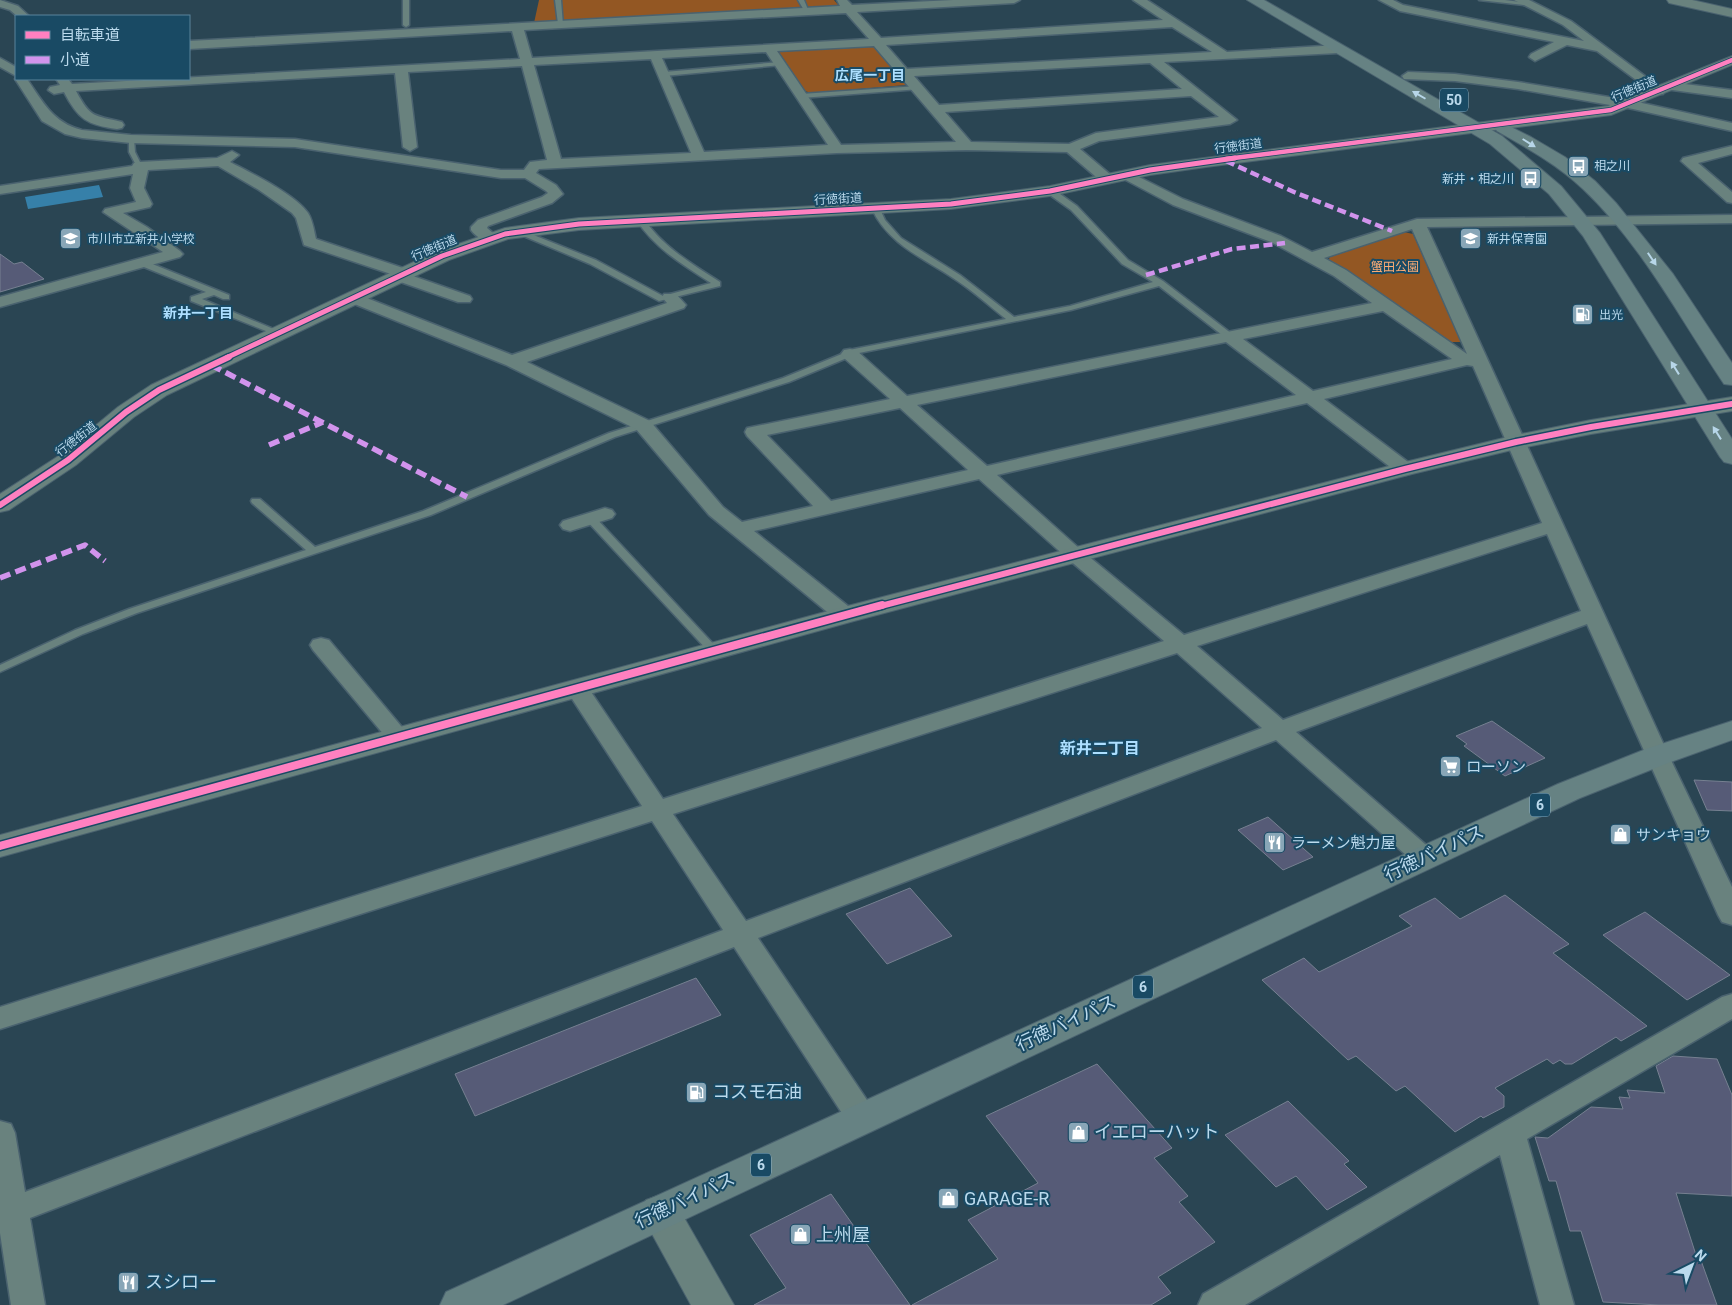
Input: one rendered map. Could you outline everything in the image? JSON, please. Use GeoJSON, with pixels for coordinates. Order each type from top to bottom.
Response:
{"type":"FeatureCollection","features":[{"type":"Feature","properties":{"kind":"main road","name":"50"},"geometry":{"type":"LineString","coordinates":[[1254,0],[1496,140],[1555,190],[1581,220],[1732,457]]}},
{"type":"Feature","properties":{"kind":"main road","name":"50"},"geometry":{"type":"LineString","coordinates":[[1272,0],[1499,125],[1569,169],[1587,184],[1638,238],[1732,379]]}},
{"type":"Feature","properties":{"kind":"main road","name":"行徳バイパス"},"geometry":{"type":"LineString","coordinates":[[461,1305],[1569,791],[1657,756],[1732,730]]}},
{"type":"Feature","properties":{"kind":"street"},"geometry":{"type":"LineString","coordinates":[[190,45],[807,11],[846,4],[1014,0]]}},
{"type":"Feature","properties":{"kind":"street"},"geometry":{"type":"LineString","coordinates":[[1139,0],[1224,55]]}},
{"type":"Feature","properties":{"kind":"street"},"geometry":{"type":"LineString","coordinates":[[1385,0],[1400,8],[1600,48]]}},
{"type":"Feature","properties":{"kind":"street"},"geometry":{"type":"LineString","coordinates":[[1674,0],[1732,13]]}},
{"type":"Feature","properties":{"kind":"street"},"geometry":{"type":"LineString","coordinates":[[0,2],[14,8],[22,15]]}},
{"type":"Feature","properties":{"kind":"street"},"geometry":{"type":"LineString","coordinates":[[1522,2],[1567,22],[1600,48],[1664,89],[1732,94]]}},
{"type":"Feature","properties":{"kind":"street"},"geometry":{"type":"LineString","coordinates":[[846,4],[967,146]]}},
{"type":"Feature","properties":{"kind":"street"},"geometry":{"type":"LineString","coordinates":[[190,78],[401,69],[655,55],[1176,23]]}},
{"type":"Feature","properties":{"kind":"street"},"geometry":{"type":"LineString","coordinates":[[517,27],[555,163]]}},
{"type":"Feature","properties":{"kind":"street"},"geometry":{"type":"LineString","coordinates":[[1532,69],[1566,41]]}},
{"type":"Feature","properties":{"kind":"street"},"geometry":{"type":"LineString","coordinates":[[769,48],[838,149]]}},
{"type":"Feature","properties":{"kind":"street"},"geometry":{"type":"LineString","coordinates":[[905,73],[1338,49]]}},
{"type":"Feature","properties":{"kind":"street"},"geometry":{"type":"LineString","coordinates":[[655,55],[699,155]]}},
{"type":"Feature","properties":{"kind":"street"},"geometry":{"type":"LineString","coordinates":[[22,80],[48,118],[64,128],[106,138],[295,143],[501,174],[532,170],[555,163],[699,155],[967,146],[1071,148],[1096,137],[1230,120],[1152,59]]}},
{"type":"Feature","properties":{"kind":"street"},"geometry":{"type":"LineString","coordinates":[[1408,76],[1532,69],[1554,59]]}},
{"type":"Feature","properties":{"kind":"street","name":"行徳街道"},"geometry":{"type":"LineString","coordinates":[[0,505],[68,460],[146,398],[183,378],[442,256],[492,238],[518,232],[579,224],[876,209],[959,203],[1050,191],[1127,175],[1206,162],[1611,110],[1732,60]]}},
{"type":"Feature","properties":{"kind":"street"},"geometry":{"type":"LineString","coordinates":[[0,62],[15,71]]}},
{"type":"Feature","properties":{"kind":"street"},"geometry":{"type":"LineString","coordinates":[[392,144],[415,147],[401,69]]}},
{"type":"Feature","properties":{"kind":"street"},"geometry":{"type":"LineString","coordinates":[[1532,69],[1628,104],[1732,127]]}},
{"type":"Feature","properties":{"kind":"street"},"geometry":{"type":"LineString","coordinates":[[31,92],[65,83],[137,80]]}},
{"type":"Feature","properties":{"kind":"street"},"geometry":{"type":"LineString","coordinates":[[65,83],[82,112],[89,119],[105,124],[140,127],[283,130],[321,133]]}},
{"type":"Feature","properties":{"kind":"street"},"geometry":{"type":"LineString","coordinates":[[936,109],[1194,92]]}},
{"type":"Feature","properties":{"kind":"street"},"geometry":{"type":"LineString","coordinates":[[0,190],[140,167],[220,162],[254,141]]}},
{"type":"Feature","properties":{"kind":"street"},"geometry":{"type":"LineString","coordinates":[[1071,148],[1107,179]]}},
{"type":"Feature","properties":{"kind":"street"},"geometry":{"type":"LineString","coordinates":[[1732,150],[1688,160],[1732,199]]}},
{"type":"Feature","properties":{"kind":"street"},"geometry":{"type":"LineString","coordinates":[[492,238],[480,230],[479,227],[483,223],[547,200],[556,194],[532,170],[506,161]]}},
{"type":"Feature","properties":{"kind":"street"},"geometry":{"type":"LineString","coordinates":[[220,162],[252,180],[301,213],[309,242],[464,299]]}},
{"type":"Feature","properties":{"kind":"street"},"geometry":{"type":"LineString","coordinates":[[0,302],[175,254],[142,230],[110,212],[145,204],[137,188],[140,167]]}},
{"type":"Feature","properties":{"kind":"street"},"geometry":{"type":"LineString","coordinates":[[1127,175],[1178,202],[1276,239],[1340,274],[1472,360]]}},
{"type":"Feature","properties":{"kind":"street"},"geometry":{"type":"LineString","coordinates":[[1311,258],[1418,223],[1732,219]]}},
{"type":"Feature","properties":{"kind":"street"},"geometry":{"type":"LineString","coordinates":[[1418,223],[1472,360],[1516,442],[1657,756],[1732,915]]}},
{"type":"Feature","properties":{"kind":"street"},"geometry":{"type":"LineString","coordinates":[[512,361],[678,305],[670,297]]}},
{"type":"Feature","properties":{"kind":"street"},"geometry":{"type":"LineString","coordinates":[[353,298],[512,361],[643,425],[716,511],[845,615]]}},
{"type":"Feature","properties":{"kind":"street"},"geometry":{"type":"LineString","coordinates":[[826,509],[754,432],[1386,305]]}},
{"type":"Feature","properties":{"kind":"street"},"geometry":{"type":"LineString","coordinates":[[1229,336],[1404,469]]}},
{"type":"Feature","properties":{"kind":"street"},"geometry":{"type":"LineString","coordinates":[[850,354],[1074,554],[1181,644],[1424,857]]}},
{"type":"Feature","properties":{"kind":"street"},"geometry":{"type":"LineString","coordinates":[[737,529],[1472,360]]}},
{"type":"Feature","properties":{"kind":"street"},"geometry":{"type":"LineString","coordinates":[[0,846],[845,615],[1404,469],[1516,442],[1591,427],[1732,404]]}},
{"type":"Feature","properties":{"kind":"street"},"geometry":{"type":"LineString","coordinates":[[570,525],[597,516]]}},
{"type":"Feature","properties":{"kind":"street"},"geometry":{"type":"LineString","coordinates":[[0,1018],[1553,526]]}},
{"type":"Feature","properties":{"kind":"street"},"geometry":{"type":"LineString","coordinates":[[6,1213],[1279,730],[1593,614]]}},
{"type":"Feature","properties":{"kind":"street"},"geometry":{"type":"LineString","coordinates":[[320,645],[398,737]]}},
{"type":"Feature","properties":{"kind":"street"},"geometry":{"type":"LineString","coordinates":[[577,688],[862,1118]]}},
{"type":"Feature","properties":{"kind":"street"},"geometry":{"type":"LineString","coordinates":[[1215,1305],[1732,1005]]}},
{"type":"Feature","properties":{"kind":"street"},"geometry":{"type":"LineString","coordinates":[[0,1133],[6,1213],[28,1305]]}},
{"type":"Feature","properties":{"kind":"street"},"geometry":{"type":"LineString","coordinates":[[1510,1134],[1557,1305]]}},
{"type":"Feature","properties":{"kind":"street"},"geometry":{"type":"LineString","coordinates":[[660,1212],[713,1305]]}},
{"type":"Feature","properties":{"kind":"lane"},"geometry":{"type":"LineString","coordinates":[[406,0],[406,25]]}},
{"type":"Feature","properties":{"kind":"lane"},"geometry":{"type":"LineString","coordinates":[[558,0],[561,24]]}},
{"type":"Feature","properties":{"kind":"lane"},"geometry":{"type":"LineString","coordinates":[[801,0],[807,11]]}},
{"type":"Feature","properties":{"kind":"lane"},"geometry":{"type":"LineString","coordinates":[[1482,0],[1522,2]]}},
{"type":"Feature","properties":{"kind":"lane"},"geometry":{"type":"LineString","coordinates":[[664,74],[780,64]]}},
{"type":"Feature","properties":{"kind":"lane"},"geometry":{"type":"LineString","coordinates":[[801,96],[918,88]]}},
{"type":"Feature","properties":{"kind":"lane"},"geometry":{"type":"LineString","coordinates":[[131,139],[132,152],[140,167]]}},
{"type":"Feature","properties":{"kind":"lane"},"geometry":{"type":"LineString","coordinates":[[1050,191],[1074,208],[1125,262],[1160,283],[1229,336]]}},
{"type":"Feature","properties":{"kind":"lane"},"geometry":{"type":"LineString","coordinates":[[876,209],[879,218],[902,242],[958,278],[1013,320]]}},
{"type":"Feature","properties":{"kind":"lane"},"geometry":{"type":"LineString","coordinates":[[518,232],[593,262],[662,299],[717,284],[658,242],[646,230],[641,221]]}},
{"type":"Feature","properties":{"kind":"lane"},"geometry":{"type":"LineString","coordinates":[[142,263],[226,297]]}},
{"type":"Feature","properties":{"kind":"lane"},"geometry":{"type":"LineString","coordinates":[[0,670],[79,632],[133,611],[426,513],[612,435],[778,383],[850,354],[1071,308],[1160,283]]}},
{"type":"Feature","properties":{"kind":"lane"},"geometry":{"type":"LineString","coordinates":[[214,292],[194,300],[279,333]]}},
{"type":"Feature","properties":{"kind":"lane"},"geometry":{"type":"LineString","coordinates":[[256,501],[313,550]]}},
{"type":"Feature","properties":{"kind":"lane"},"geometry":{"type":"LineString","coordinates":[[597,516],[714,651]]}},
{"type":"Feature","properties":{"kind":"green space"},"geometry":{"type":"Polygon","coordinates":[[[539,0],[834,0],[839,6],[835,8],[534,23],[539,0]]]}},
{"type":"Feature","properties":{"kind":"green space"},"geometry":{"type":"Polygon","coordinates":[[[874,47],[906,85],[811,93],[805,91],[779,52],[874,47]]]}},
{"type":"Feature","properties":{"kind":"green space","name":"蟹田公園"},"geometry":{"type":"Polygon","coordinates":[[[1404,232],[1413,234],[1461,342],[1451,342],[1348,271],[1328,261],[1330,257],[1404,232]]]}},
{"type":"Feature","properties":{"kind":"water"},"geometry":{"type":"Polygon","coordinates":[[[99,185],[103,197],[28,209],[25,197],[99,185]]]}},
{"type":"Feature","properties":{"kind":"building"},"geometry":{"type":"Polygon","coordinates":[[[0,254],[14,264],[22,262],[44,279],[0,292],[0,254]]]}},
{"type":"Feature","properties":{"kind":"building"},"geometry":{"type":"Polygon","coordinates":[[[1492,721],[1545,758],[1505,776],[1464,746],[1467,744],[1456,736],[1492,721]]]}},
{"type":"Feature","properties":{"kind":"building"},"geometry":{"type":"Polygon","coordinates":[[[1694,780],[1732,782],[1732,811],[1707,810],[1694,780]]]}},
{"type":"Feature","properties":{"kind":"building","name":"ラーメン魁力屋"},"geometry":{"type":"Polygon","coordinates":[[[1268,817],[1313,857],[1283,870],[1238,830],[1268,817]]]}},
{"type":"Feature","properties":{"kind":"building"},"geometry":{"type":"Polygon","coordinates":[[[910,888],[952,936],[887,964],[846,914],[910,888]]]}},
{"type":"Feature","properties":{"kind":"building"},"geometry":{"type":"Polygon","coordinates":[[[1505,895],[1569,944],[1553,953],[1647,1026],[1621,1041],[1616,1037],[1572,1064],[1565,1064],[1560,1060],[1553,1064],[1547,1059],[1495,1088],[1504,1096],[1504,1107],[1483,1118],[1481,1116],[1455,1132],[1405,1086],[1396,1091],[1356,1056],[1348,1060],[1262,980],[1304,958],[1319,972],[1412,926],[1399,916],[1435,898],[1460,919],[1505,895]]]}},
{"type":"Feature","properties":{"kind":"building"},"geometry":{"type":"Polygon","coordinates":[[[1645,912],[1730,975],[1687,1000],[1603,935],[1645,912]]]}},
{"type":"Feature","properties":{"kind":"building"},"geometry":{"type":"Polygon","coordinates":[[[696,978],[721,1015],[475,1116],[455,1074],[696,978]]]}},
{"type":"Feature","properties":{"kind":"building"},"geometry":{"type":"Polygon","coordinates":[[[1673,1056],[1717,1059],[1732,1095],[1732,1196],[1676,1193],[1696,1255],[1699,1255],[1717,1305],[1603,1302],[1581,1231],[1570,1231],[1556,1181],[1549,1181],[1535,1137],[1548,1138],[1591,1107],[1623,1109],[1619,1097],[1630,1098],[1627,1090],[1665,1093],[1656,1066],[1673,1056]]]}},
{"type":"Feature","properties":{"kind":"building"},"geometry":{"type":"Polygon","coordinates":[[[1097,1064],[1172,1148],[1154,1158],[1188,1196],[1179,1202],[1215,1242],[1158,1277],[1171,1293],[1151,1305],[912,1305],[998,1259],[968,1220],[1038,1183],[986,1116],[1097,1064]]]}},
{"type":"Feature","properties":{"kind":"building"},"geometry":{"type":"Polygon","coordinates":[[[1288,1101],[1349,1161],[1344,1164],[1367,1187],[1327,1210],[1296,1176],[1276,1187],[1225,1135],[1288,1101]]]}},
{"type":"Feature","properties":{"kind":"building"},"geometry":{"type":"Polygon","coordinates":[[[831,1194],[910,1305],[754,1305],[786,1288],[750,1235],[831,1194]]]}},
{"type":"Feature","properties":{"kind":"marked path"},"geometry":{"type":"LineString","coordinates":[[1226,161],[1294,192],[1392,231]]}},
{"type":"Feature","properties":{"kind":"marked path"},"geometry":{"type":"LineString","coordinates":[[1146,275],[1232,249],[1285,243]]}},
{"type":"Feature","properties":{"kind":"marked path"},"geometry":{"type":"LineString","coordinates":[[211,365],[467,497]]}},
{"type":"Feature","properties":{"kind":"marked path"},"geometry":{"type":"LineString","coordinates":[[269,445],[323,422]]}},
{"type":"Feature","properties":{"kind":"marked path"},"geometry":{"type":"LineString","coordinates":[[0,578],[85,545],[105,561]]}},
{"type":"Feature","properties":{"kind":"cycle path"},"geometry":{"type":"LineString","coordinates":[[0,505],[68,460],[126,412],[159,390],[442,256],[505,234],[579,224],[951,204],[1050,191],[1150,170],[1611,110],[1732,60]]}},
{"type":"Feature","properties":{"kind":"cycle path"},"geometry":{"type":"LineString","coordinates":[[0,846],[845,615],[1405,469],[1516,442],[1591,427],[1732,404]]}},
{"type":"Feature","properties":{"kind":"place","name":"相之川"},"geometry":{"type":"Point","coordinates":[1578,166]}},
{"type":"Feature","properties":{"kind":"place","name":"新井・相之川"},"geometry":{"type":"Point","coordinates":[1530,179]}},
{"type":"Feature","properties":{"kind":"place","name":"市川市立新井小学校"},"geometry":{"type":"Point","coordinates":[71,239]}},
{"type":"Feature","properties":{"kind":"place","name":"新井保育園"},"geometry":{"type":"Point","coordinates":[1471,239]}},
{"type":"Feature","properties":{"kind":"place","name":"出光"},"geometry":{"type":"Point","coordinates":[1583,315]}},
{"type":"Feature","properties":{"kind":"place","name":"ローソン"},"geometry":{"type":"Point","coordinates":[1450,767]}},
{"type":"Feature","properties":{"kind":"place","name":"サンキョウ"},"geometry":{"type":"Point","coordinates":[1620,835]}},
{"type":"Feature","properties":{"kind":"place","name":"ラーメン魁力屋"},"geometry":{"type":"Point","coordinates":[1275,843]}},
{"type":"Feature","properties":{"kind":"place","name":"コスモ石油"},"geometry":{"type":"Point","coordinates":[696,1092]}},
{"type":"Feature","properties":{"kind":"place","name":"イエローハット"},"geometry":{"type":"Point","coordinates":[1078,1132]}},
{"type":"Feature","properties":{"kind":"place","name":"GARAGE-R"},"geometry":{"type":"Point","coordinates":[948,1199]}},
{"type":"Feature","properties":{"kind":"place","name":"上州屋"},"geometry":{"type":"Point","coordinates":[800,1235]}},
{"type":"Feature","properties":{"kind":"place","name":"スシロー"},"geometry":{"type":"Point","coordinates":[129,1282]}},
{"type":"Feature","properties":{"kind":"district","name":"広尾一丁目"},"geometry":{"type":"Point","coordinates":[870,75]}},
{"type":"Feature","properties":{"kind":"district","name":"新井一丁目"},"geometry":{"type":"Point","coordinates":[198,313]}},
{"type":"Feature","properties":{"kind":"district","name":"新井二丁目"},"geometry":{"type":"Point","coordinates":[1100,748]}}]}
